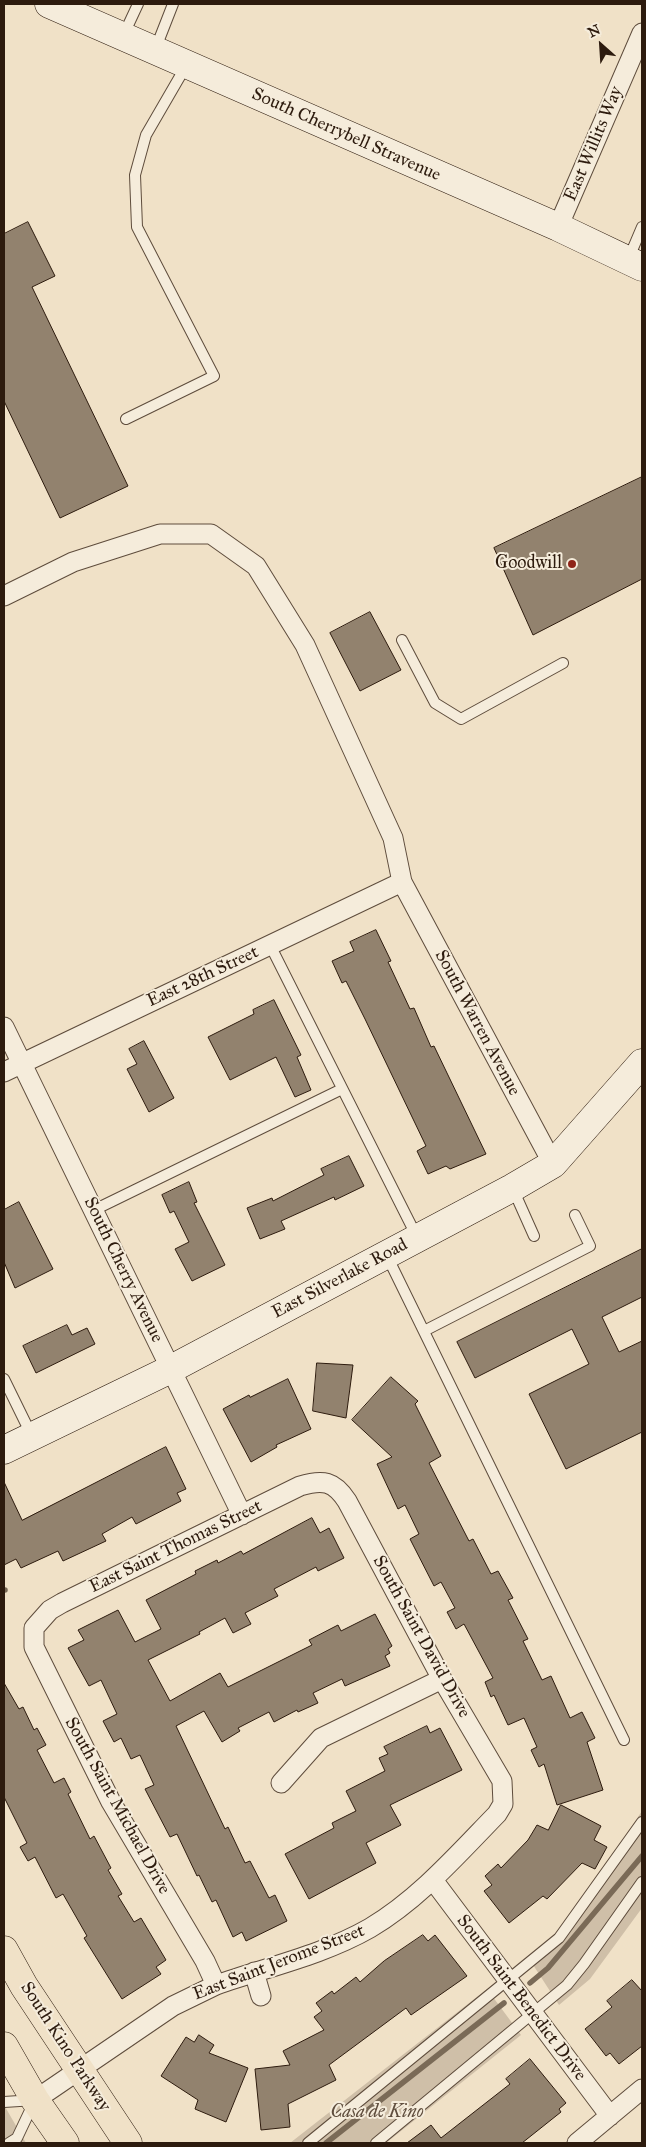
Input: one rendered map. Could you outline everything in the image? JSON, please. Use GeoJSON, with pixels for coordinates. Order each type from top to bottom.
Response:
{"type":"FeatureCollection","features":[{"type":"Feature","properties":{"kind":"main road","name":"South Kino Parkway"},"geometry":{"type":"LineString","coordinates":[[4,1950],[78,2070],[128,2143]]}},
{"type":"Feature","properties":{"kind":"main road"},"geometry":{"type":"LineString","coordinates":[[4,2046],[35,2100],[65,2143]]}},
{"type":"Feature","properties":{"kind":"street","name":"South Cherrybell Stravenue"},"geometry":{"type":"LineString","coordinates":[[52,4],[122,37],[558,227],[635,264]]}},
{"type":"Feature","properties":{"kind":"street","name":"East Willits Way"},"geometry":{"type":"LineString","coordinates":[[558,227],[642,33]]}},
{"type":"Feature","properties":{"kind":"street","name":"South Warren Avenue"},"geometry":{"type":"LineString","coordinates":[[4,596],[72,562],[160,534],[211,534],[256,566],[305,645],[393,838],[402,882],[553,1164]]}},
{"type":"Feature","properties":{"kind":"street","name":"East 28th Street"},"geometry":{"type":"LineString","coordinates":[[4,1072],[402,882]]}},
{"type":"Feature","properties":{"kind":"street","name":"South Cherry Avenue"},"geometry":{"type":"LineString","coordinates":[[4,1027],[242,1515]]}},
{"type":"Feature","properties":{"kind":"street","name":"East Silverlake Road"},"geometry":{"type":"LineString","coordinates":[[4,1450],[171,1369],[512,1188],[553,1164],[642,1063]]}},
{"type":"Feature","properties":{"kind":"street","name":"East Saint Thomas Street"},"geometry":{"type":"LineString","coordinates":[[32,1622],[62,1603],[323,1474]]}},
{"type":"Feature","properties":{"kind":"street","name":"South Saint David Drive"},"geometry":{"type":"LineString","coordinates":[[323,1474],[340,1490],[348,1501],[442,1679],[502,1780],[503,1804]]}},
{"type":"Feature","properties":{"kind":"street","name":"South Saint Michael Drive"},"geometry":{"type":"LineString","coordinates":[[32,1622],[34,1647],[111,1802],[205,1961],[216,1985]]}},
{"type":"Feature","properties":{"kind":"street"},"geometry":{"type":"LineString","coordinates":[[281,1783],[321,1738],[442,1679]]}},
{"type":"Feature","properties":{"kind":"street","name":"East Saint Jerome Street"},"geometry":{"type":"LineString","coordinates":[[35,2100],[173,2006],[216,1985],[323,1949],[370,1928],[432,1880],[497,1814],[503,1804]]}},
{"type":"Feature","properties":{"kind":"street","name":"South Saint Benedict Drive"},"geometry":{"type":"LineString","coordinates":[[432,1880],[610,2116]]}},
{"type":"Feature","properties":{"kind":"street"},"geometry":{"type":"LineString","coordinates":[[254,1972],[261,1996]]}},
{"type":"Feature","properties":{"kind":"street"},"geometry":{"type":"LineString","coordinates":[[577,2143],[642,2090]]}},
{"type":"Feature","properties":{"kind":"lane"},"geometry":{"type":"LineString","coordinates":[[122,37],[138,4]]}},
{"type":"Feature","properties":{"kind":"lane"},"geometry":{"type":"LineString","coordinates":[[155,51],[173,4]]}},
{"type":"Feature","properties":{"kind":"lane"},"geometry":{"type":"LineString","coordinates":[[126,419],[214,376],[137,226],[135,175],[146,135],[186,65]]}},
{"type":"Feature","properties":{"kind":"lane"},"geometry":{"type":"LineString","coordinates":[[635,264],[642,227]]}},
{"type":"Feature","properties":{"kind":"lane"},"geometry":{"type":"LineString","coordinates":[[402,640],[435,702],[461,719],[563,663]]}},
{"type":"Feature","properties":{"kind":"lane"},"geometry":{"type":"LineString","coordinates":[[270,945],[417,1238]]}},
{"type":"Feature","properties":{"kind":"lane"},"geometry":{"type":"LineString","coordinates":[[94,1210],[342,1089]]}},
{"type":"Feature","properties":{"kind":"lane"},"geometry":{"type":"LineString","coordinates":[[512,1188],[534,1236]]}},
{"type":"Feature","properties":{"kind":"lane"},"geometry":{"type":"LineString","coordinates":[[424,1330],[590,1246],[575,1215]]}},
{"type":"Feature","properties":{"kind":"lane"},"geometry":{"type":"LineString","coordinates":[[387,1255],[624,1740]]}},
{"type":"Feature","properties":{"kind":"lane"},"geometry":{"type":"LineString","coordinates":[[4,1380],[32,1436]]}},
{"type":"Feature","properties":{"kind":"lane"},"geometry":{"type":"LineString","coordinates":[[308,2143],[559,1938],[642,1822]]}},
{"type":"Feature","properties":{"kind":"lane"},"geometry":{"type":"LineString","coordinates":[[376,2143],[567,1985],[642,1882]]}},
{"type":"Feature","properties":{"kind":"lane"},"geometry":{"type":"LineString","coordinates":[[4,2102],[35,2100],[17,2138],[9,2143]]}},
{"type":"Feature","properties":{"kind":"green space"},"geometry":{"type":"Polygon","coordinates":[[[642,1811],[642,1908],[590,1979],[559,2005],[528,1957],[560,1932],[642,1811]]]}},
{"type":"Feature","properties":{"kind":"green space","name":"Casa de Kino"},"geometry":{"type":"Polygon","coordinates":[[[487,1989],[521,2035],[386,2143],[290,2143],[487,1989]]]}},
{"type":"Feature","properties":{"kind":"green space"},"geometry":{"type":"Polygon","coordinates":[[[4,2105],[26,2143],[4,2143],[4,2105]]]}},
{"type":"Feature","properties":{"kind":"building"},"geometry":{"type":"Polygon","coordinates":[[[28,222],[55,276],[32,287],[128,486],[60,518],[4,401],[4,234],[28,222]]]}},
{"type":"Feature","properties":{"kind":"building","name":"Goodwill"},"geometry":{"type":"Polygon","coordinates":[[[642,477],[642,579],[533,635],[494,548],[642,477]]]}},
{"type":"Feature","properties":{"kind":"building"},"geometry":{"type":"Polygon","coordinates":[[[370,612],[401,670],[360,691],[330,633],[370,612]]]}},
{"type":"Feature","properties":{"kind":"building"},"geometry":{"type":"Polygon","coordinates":[[[376,930],[391,961],[388,962],[410,1009],[414,1008],[431,1047],[434,1046],[486,1154],[450,1169],[446,1166],[428,1174],[417,1151],[426,1146],[346,981],[342,983],[332,961],[354,951],[350,942],[376,930]]]}},
{"type":"Feature","properties":{"kind":"building"},"geometry":{"type":"Polygon","coordinates":[[[274,1000],[301,1055],[297,1057],[311,1090],[295,1097],[276,1057],[230,1080],[208,1037],[254,1014],[253,1010],[274,1000]]]}},
{"type":"Feature","properties":{"kind":"building"},"geometry":{"type":"Polygon","coordinates":[[[144,1041],[174,1098],[149,1112],[127,1069],[137,1064],[129,1049],[144,1041]]]}},
{"type":"Feature","properties":{"kind":"building"},"geometry":{"type":"Polygon","coordinates":[[[349,1156],[364,1186],[335,1200],[334,1197],[281,1221],[285,1229],[260,1239],[247,1208],[272,1198],[273,1201],[324,1175],[321,1169],[349,1156]]]}},
{"type":"Feature","properties":{"kind":"building"},"geometry":{"type":"Polygon","coordinates":[[[189,1182],[197,1202],[194,1203],[225,1265],[192,1281],[175,1249],[189,1242],[174,1211],[170,1213],[162,1195],[189,1182]]]}},
{"type":"Feature","properties":{"kind":"building"},"geometry":{"type":"Polygon","coordinates":[[[19,1202],[53,1269],[15,1288],[4,1262],[4,1210],[19,1202]]]}},
{"type":"Feature","properties":{"kind":"building"},"geometry":{"type":"Polygon","coordinates":[[[642,1249],[642,1297],[602,1317],[619,1352],[642,1341],[642,1432],[566,1469],[529,1394],[589,1364],[572,1329],[475,1378],[457,1342],[642,1249]]]}},
{"type":"Feature","properties":{"kind":"building"},"geometry":{"type":"Polygon","coordinates":[[[67,1325],[72,1335],[87,1328],[95,1344],[36,1373],[23,1346],[67,1325]]]}},
{"type":"Feature","properties":{"kind":"building"},"geometry":{"type":"Polygon","coordinates":[[[317,1363],[353,1365],[346,1418],[313,1411],[317,1363]]]}},
{"type":"Feature","properties":{"kind":"building"},"geometry":{"type":"Polygon","coordinates":[[[391,1377],[418,1401],[415,1404],[441,1456],[429,1463],[469,1541],[473,1539],[491,1574],[498,1571],[513,1598],[508,1600],[528,1639],[523,1641],[542,1680],[551,1676],[570,1718],[582,1712],[595,1738],[587,1742],[603,1790],[557,1805],[544,1764],[539,1767],[531,1750],[537,1747],[524,1718],[508,1725],[494,1695],[491,1697],[485,1682],[493,1678],[464,1624],[456,1629],[447,1612],[455,1608],[441,1582],[434,1586],[410,1539],[419,1534],[405,1505],[398,1509],[377,1464],[392,1457],[352,1420],[391,1377]]]}},
{"type":"Feature","properties":{"kind":"building"},"geometry":{"type":"Polygon","coordinates":[[[288,1379],[311,1429],[276,1445],[277,1447],[251,1462],[223,1409],[249,1395],[250,1397],[288,1379]]]}},
{"type":"Feature","properties":{"kind":"building"},"geometry":{"type":"Polygon","coordinates":[[[166,1447],[186,1489],[177,1493],[181,1501],[136,1524],[132,1517],[102,1534],[106,1541],[63,1561],[58,1551],[21,1568],[16,1559],[4,1565],[4,1482],[22,1520],[166,1447]]]}},
{"type":"Feature","properties":{"kind":"building"},"geometry":{"type":"Polygon","coordinates":[[[312,1518],[320,1533],[329,1528],[344,1558],[318,1571],[316,1567],[274,1589],[278,1596],[245,1613],[251,1624],[233,1633],[225,1618],[199,1632],[200,1634],[148,1660],[170,1701],[220,1673],[228,1687],[312,1645],[309,1640],[338,1625],[341,1631],[375,1614],[392,1646],[388,1649],[390,1653],[385,1656],[390,1666],[345,1686],[342,1679],[313,1693],[318,1703],[298,1712],[297,1710],[274,1722],[269,1712],[238,1728],[240,1731],[222,1742],[204,1711],[176,1726],[225,1829],[228,1827],[245,1863],[250,1861],[269,1898],[275,1895],[287,1921],[246,1941],[242,1932],[233,1937],[216,1900],[212,1902],[177,1834],[170,1837],[145,1789],[154,1785],[140,1755],[131,1759],[121,1738],[114,1742],[103,1721],[117,1714],[101,1680],[89,1686],[68,1648],[84,1640],[78,1630],[118,1610],[135,1642],[161,1629],[146,1600],[196,1574],[195,1571],[217,1560],[218,1563],[241,1551],[243,1554],[312,1518]]]}},
{"type":"Feature","properties":{"kind":"building"},"geometry":{"type":"Polygon","coordinates":[[[4,1683],[19,1709],[23,1707],[34,1730],[37,1728],[46,1745],[37,1750],[54,1783],[64,1778],[71,1792],[68,1794],[90,1839],[94,1836],[111,1868],[108,1870],[122,1894],[118,1896],[134,1922],[141,1918],[166,1960],[156,1967],[161,1974],[122,1999],[84,1938],[87,1936],[63,1894],[56,1898],[35,1857],[28,1861],[20,1847],[27,1843],[4,1797],[4,1683]]]}},
{"type":"Feature","properties":{"kind":"building"},"geometry":{"type":"Polygon","coordinates":[[[427,1726],[430,1733],[440,1728],[462,1770],[390,1805],[401,1825],[366,1843],[376,1863],[309,1899],[285,1854],[334,1828],[332,1823],[356,1811],[346,1791],[385,1771],[379,1758],[388,1754],[384,1747],[427,1726]]]}},
{"type":"Feature","properties":{"kind":"building"},"geometry":{"type":"Polygon","coordinates":[[[561,1805],[601,1826],[594,1840],[607,1847],[595,1869],[582,1863],[547,1899],[543,1896],[509,1923],[484,1891],[492,1885],[485,1876],[498,1864],[501,1868],[528,1840],[537,1825],[548,1830],[561,1805]]]}},
{"type":"Feature","properties":{"kind":"building"},"geometry":{"type":"Polygon","coordinates":[[[423,1935],[428,1941],[435,1935],[467,1976],[411,2015],[406,2008],[329,2065],[336,2080],[288,2104],[290,2127],[261,2130],[255,2069],[290,2065],[283,2051],[324,2030],[314,2017],[322,2011],[316,2003],[332,1991],[334,1994],[356,1977],[360,1982],[384,1961],[423,1935]]]}},
{"type":"Feature","properties":{"kind":"building"},"geometry":{"type":"Polygon","coordinates":[[[632,1980],[642,1991],[642,2046],[619,2064],[610,2053],[606,2056],[585,2029],[612,2007],[607,2001],[632,1980]]]}},
{"type":"Feature","properties":{"kind":"building"},"geometry":{"type":"Polygon","coordinates":[[[199,2035],[214,2045],[209,2053],[248,2068],[226,2122],[195,2109],[198,2100],[161,2076],[186,2037],[194,2042],[199,2035]]]}},
{"type":"Feature","properties":{"kind":"building"},"geometry":{"type":"Polygon","coordinates":[[[530,2059],[566,2103],[559,2109],[561,2112],[522,2143],[407,2143],[431,2125],[441,2138],[510,2084],[506,2079],[530,2059]]]}},
{"type":"Feature","properties":{"kind":"waterway"},"geometry":{"type":"LineString","coordinates":[[530,1983],[548,1968],[642,1856]]}},
{"type":"Feature","properties":{"kind":"waterway"},"geometry":{"type":"LineString","coordinates":[[326,2143],[504,2003]]}},
{"type":"Feature","properties":{"kind":"place","name":"Goodwill"},"geometry":{"type":"Point","coordinates":[572,564]}}]}
